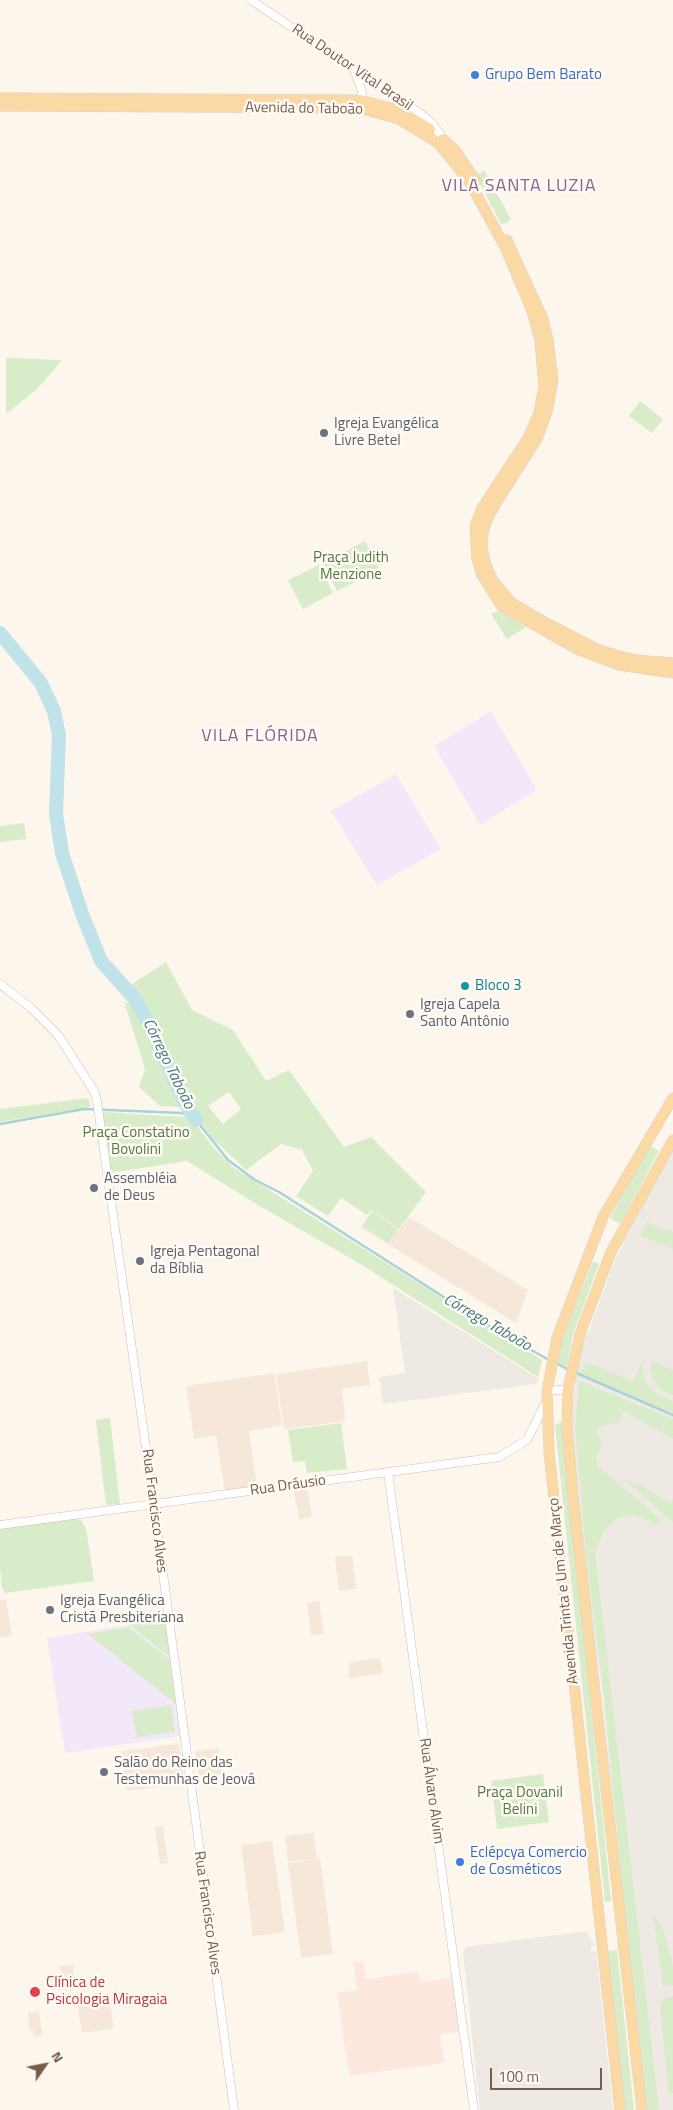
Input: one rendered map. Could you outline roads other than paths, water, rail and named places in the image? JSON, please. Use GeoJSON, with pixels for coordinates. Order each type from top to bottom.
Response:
{"type":"FeatureCollection","features":[{"type":"Feature","properties":{"kind":"main road","name":"Avenida do Taboão"},"geometry":{"type":"LineString","coordinates":[[0,98],[360,100],[407,114],[446,142],[467,166],[519,263],[543,319],[552,360],[553,380],[550,400],[537,439],[496,503],[483,534],[482,548],[486,565],[493,581],[512,603],[546,623],[599,650],[636,660],[673,663]]}},
{"type":"Feature","properties":{"kind":"main road","name":"Avenida do Taboão"},"geometry":{"type":"LineString","coordinates":[[0,106],[360,100],[388,115],[409,123],[438,143],[469,182],[505,247],[536,323],[544,386],[542,403],[528,438],[490,494],[475,526],[477,559],[490,592],[501,606],[599,658],[619,665],[673,673]]}},
{"type":"Feature","properties":{"kind":"main road","name":"Avenida Trinta e Um de Março"},"geometry":{"type":"LineString","coordinates":[[620,2110],[549,1452],[547,1395],[552,1356],[557,1338],[612,1198],[673,1098]]}},
{"type":"Feature","properties":{"kind":"main road","name":"Avenida Trinta e Um de Março"},"geometry":{"type":"LineString","coordinates":[[642,2110],[574,1505],[567,1427],[568,1389],[572,1363],[581,1331],[611,1252],[673,1140]]}},
{"type":"Feature","properties":{"kind":"street","name":"Rua Doutor Vital Brasil"},"geometry":{"type":"LineString","coordinates":[[252,0],[378,84],[431,122],[446,142]]}},
{"type":"Feature","properties":{"kind":"street"},"geometry":{"type":"LineString","coordinates":[[354,69],[360,100]]}},
{"type":"Feature","properties":{"kind":"street"},"geometry":{"type":"LineString","coordinates":[[360,100],[378,84]]}},
{"type":"Feature","properties":{"kind":"street","name":"Rua Francisco Alves"},"geometry":{"type":"LineString","coordinates":[[0,984],[32,1008],[58,1035],[94,1091],[97,1101],[154,1505],[234,2110]]}},
{"type":"Feature","properties":{"kind":"street"},"geometry":{"type":"LineString","coordinates":[[547,1395],[568,1389]]}},
{"type":"Feature","properties":{"kind":"street","name":"Rua Dráusio"},"geometry":{"type":"LineString","coordinates":[[0,1525],[154,1505],[505,1454],[520,1446],[532,1434],[547,1395]]}},
{"type":"Feature","properties":{"kind":"street","name":"Rua Álvaro Alvim"},"geometry":{"type":"LineString","coordinates":[[388,1472],[474,2110]]}},
{"type":"Feature","properties":{"kind":"waterway","name":"Córrego Taboão"},"geometry":{"type":"LineString","coordinates":[[0,633],[41,683],[54,711],[59,735],[56,814],[62,853],[82,914],[101,961],[134,998],[148,1022],[184,1101],[196,1120]]}},
{"type":"Feature","properties":{"kind":"waterway","name":"Córrego Taboão"},"geometry":{"type":"LineString","coordinates":[[0,1124],[84,1109],[182,1113],[196,1120],[228,1160],[255,1180],[279,1192],[494,1329],[549,1360]]}},
{"type":"Feature","properties":{"kind":"waterway","name":"Córrego Taboão"},"geometry":{"type":"LineString","coordinates":[[556,1363],[569,1370]]}},
{"type":"Feature","properties":{"kind":"waterway","name":"Córrego Taboão"},"geometry":{"type":"LineString","coordinates":[[574,1372],[673,1415]]}},
{"type":"Feature","properties":{"kind":"place","name":"Grupo Bem Barato"},"geometry":{"type":"Point","coordinates":[475,75]}},
{"type":"Feature","properties":{"kind":"place","name":"Igreja Evangélica Livre Betel"},"geometry":{"type":"Point","coordinates":[324,433]}},
{"type":"Feature","properties":{"kind":"place","name":"Bloco 3"},"geometry":{"type":"Point","coordinates":[465,986]}},
{"type":"Feature","properties":{"kind":"place","name":"Igreja Capela Santo Antônio"},"geometry":{"type":"Point","coordinates":[410,1014]}},
{"type":"Feature","properties":{"kind":"place","name":"Assembléia de Deus"},"geometry":{"type":"Point","coordinates":[94,1188]}},
{"type":"Feature","properties":{"kind":"place","name":"Igreja Pentagonal da Bíblia"},"geometry":{"type":"Point","coordinates":[140,1261]}},
{"type":"Feature","properties":{"kind":"place","name":"Igreja Evangélica Cristã Presbiteriana"},"geometry":{"type":"Point","coordinates":[50,1610]}},
{"type":"Feature","properties":{"kind":"place","name":"Salão do Reino das Testemunhas de Jeová"},"geometry":{"type":"Point","coordinates":[104,1772]}},
{"type":"Feature","properties":{"kind":"place","name":"Eclépcya Comercio de Cosméticos"},"geometry":{"type":"Point","coordinates":[460,1862]}},
{"type":"Feature","properties":{"kind":"place","name":"Clínica de Psicologia Miragaia"},"geometry":{"type":"Point","coordinates":[35,1992]}},
{"type":"Feature","properties":{"kind":"district","name":"VILA SANTA LUZIA"},"geometry":{"type":"Point","coordinates":[519,187]}},
{"type":"Feature","properties":{"kind":"district","name":"VILA FLÓRIDA"},"geometry":{"type":"Point","coordinates":[260,737]}},
{"type":"Feature","properties":{"kind":"park label","name":"Praça Judith Menzione"},"geometry":{"type":"Point","coordinates":[351,566]}},
{"type":"Feature","properties":{"kind":"park label","name":"Praça Constatino Bovolini"},"geometry":{"type":"Point","coordinates":[136,1142]}},
{"type":"Feature","properties":{"kind":"park label","name":"Praça Dovanil Belini"},"geometry":{"type":"Point","coordinates":[520,1802]}}]}
